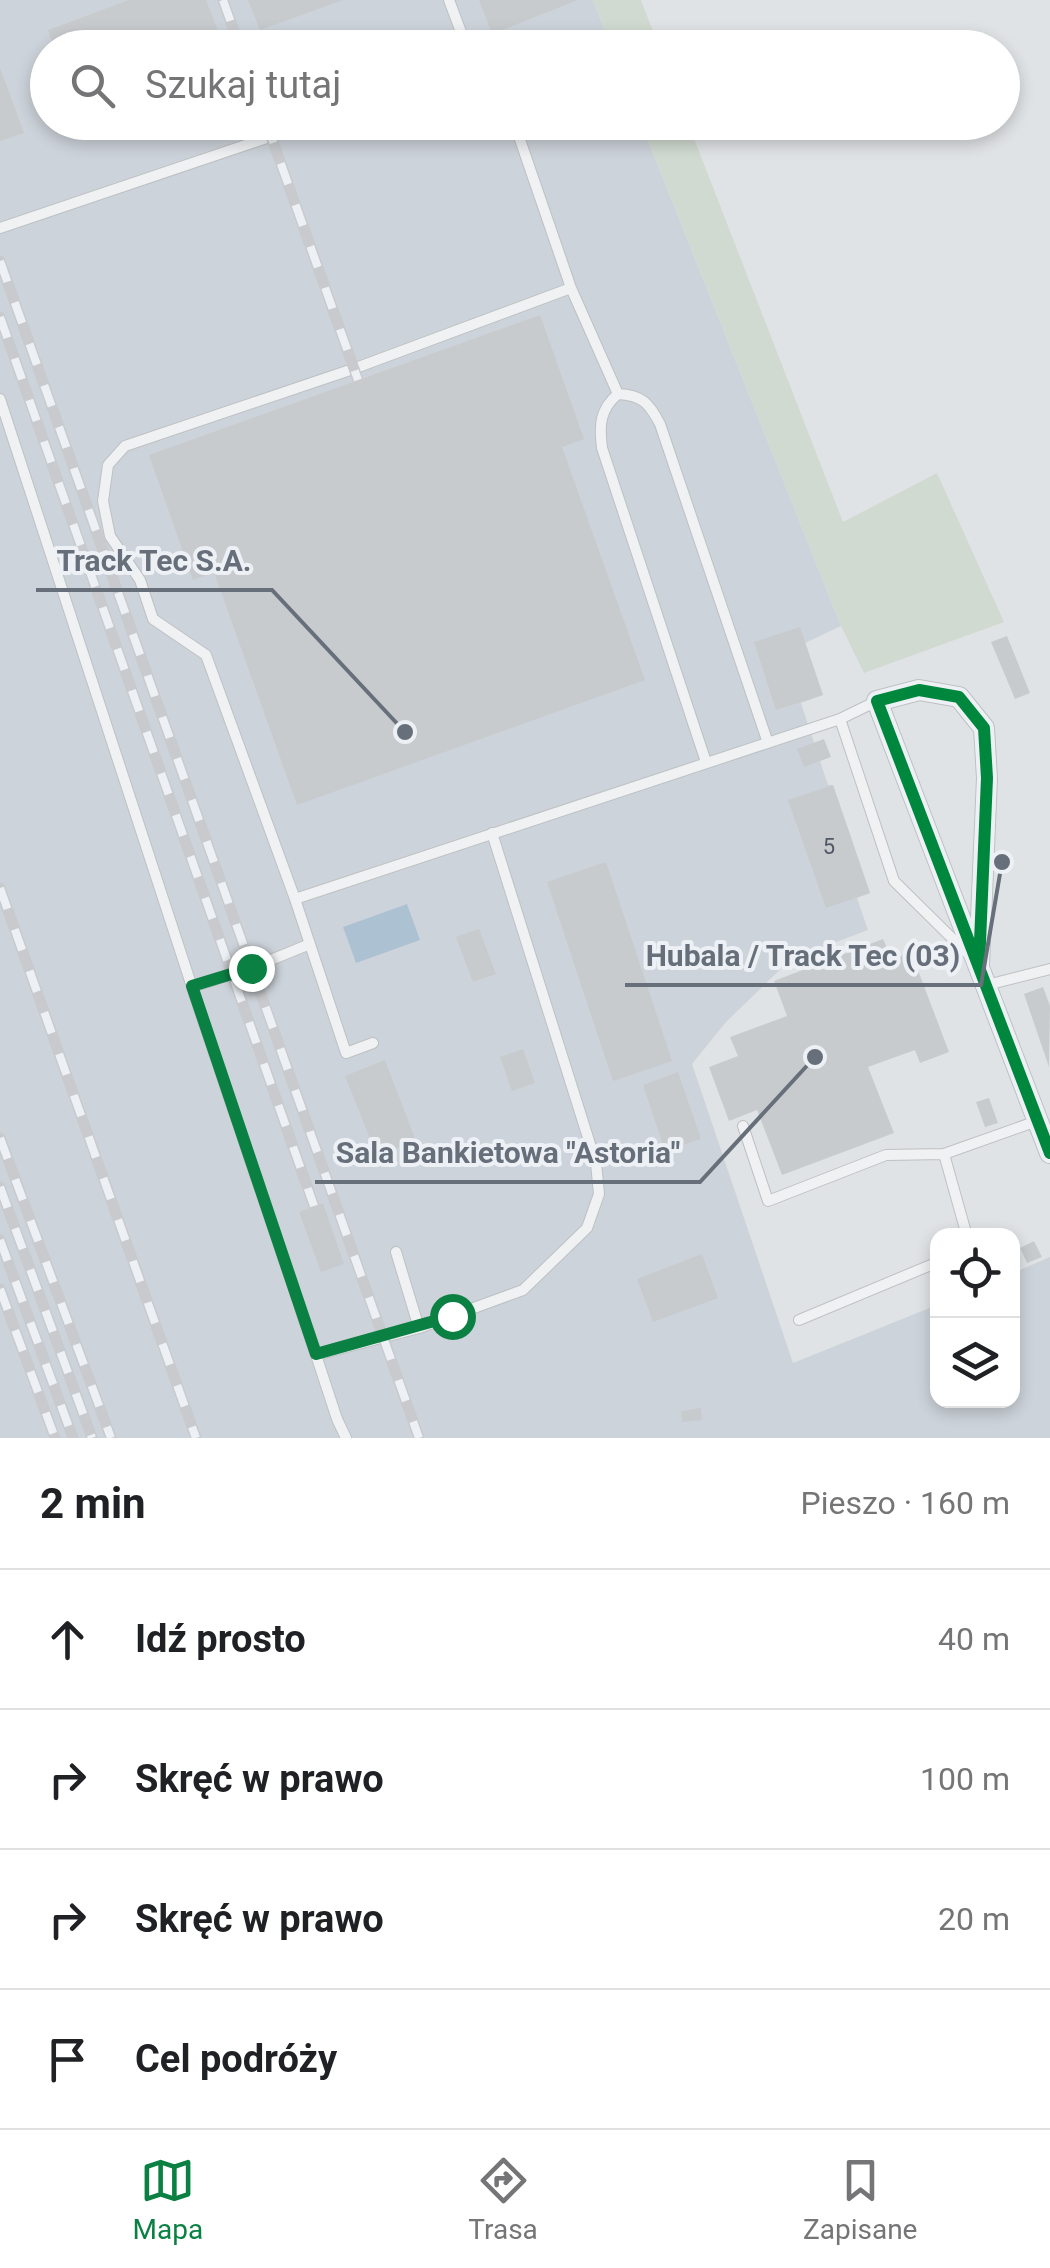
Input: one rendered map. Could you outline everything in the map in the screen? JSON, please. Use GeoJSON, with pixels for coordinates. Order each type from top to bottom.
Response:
{"type":"FeatureCollection","features":[{"type":"Feature","properties":{"kind":"street"},"geometry":{"type":"LineString","coordinates":[[983,975],[988,778],[984,728],[959,697],[920,690],[877,701],[1049,1146]]}},
{"type":"Feature","properties":{"kind":"lane"},"geometry":{"type":"LineString","coordinates":[[449,0],[460,30]]}},
{"type":"Feature","properties":{"kind":"lane"},"geometry":{"type":"LineString","coordinates":[[0,228],[261,140]]}},
{"type":"Feature","properties":{"kind":"lane"},"geometry":{"type":"LineString","coordinates":[[520,140],[571,288],[618,394]]}},
{"type":"Feature","properties":{"kind":"lane"},"geometry":{"type":"LineString","coordinates":[[373,1043],[346,1052],[206,655],[153,619],[140,580],[110,536],[103,502],[108,464],[125,446],[344,372],[571,288]]}},
{"type":"Feature","properties":{"kind":"lane"},"geometry":{"type":"LineString","coordinates":[[706,762],[602,448],[600,426],[606,404],[618,394],[634,394],[649,404],[660,424],[768,743]]}},
{"type":"Feature","properties":{"kind":"lane"},"geometry":{"type":"LineString","coordinates":[[0,399],[336,1419],[346,1438]]}},
{"type":"Feature","properties":{"kind":"lane"},"geometry":{"type":"LineString","coordinates":[[295,899],[840,719],[877,701]]}},
{"type":"Feature","properties":{"kind":"lane"},"geometry":{"type":"LineString","coordinates":[[840,719],[894,881],[983,975],[1050,969]]}},
{"type":"Feature","properties":{"kind":"lane"},"geometry":{"type":"LineString","coordinates":[[316,1354],[419,1328],[524,1290],[587,1228],[599,1194],[596,1163],[492,833]]}},
{"type":"Feature","properties":{"kind":"lane"},"geometry":{"type":"LineString","coordinates":[[192,986],[310,944]]}},
{"type":"Feature","properties":{"kind":"lane"},"geometry":{"type":"LineString","coordinates":[[743,1126],[768,1201],[886,1155],[944,1154],[1038,1120]]}},
{"type":"Feature","properties":{"kind":"lane"},"geometry":{"type":"LineString","coordinates":[[944,1154],[964,1228]]}},
{"type":"Feature","properties":{"kind":"lane"},"geometry":{"type":"LineString","coordinates":[[396,1252],[419,1328]]}},
{"type":"Feature","properties":{"kind":"lane"},"geometry":{"type":"LineString","coordinates":[[799,1320],[930,1265]]}},
{"type":"Feature","properties":{"kind":"shaded area"},"geometry":{"type":"Polygon","coordinates":[[[0,0],[593,0],[604,30],[30,30],[30,140],[648,140],[841,626],[805,643],[823,695],[801,703],[870,893],[857,898],[868,930],[791,959],[726,1022],[692,1064],[793,1363],[930,1308],[930,1408],[1020,1408],[1020,1270],[1050,1257],[1050,1438],[0,1438],[0,0]]]}},
{"type":"Feature","properties":{"kind":"shaded area"},"geometry":{"type":"Polygon","coordinates":[[[593,0],[641,0],[652,30],[604,30],[593,0]]]}},
{"type":"Feature","properties":{"kind":"shaded area"},"geometry":{"type":"Polygon","coordinates":[[[648,140],[695,140],[843,522],[937,473],[1004,622],[864,673],[841,626],[648,140]]]}},
{"type":"Feature","properties":{"kind":"water"},"geometry":{"type":"Polygon","coordinates":[[[407,904],[420,940],[356,963],[343,927],[407,904]]]}},
{"type":"Feature","properties":{"kind":"building"},"geometry":{"type":"Polygon","coordinates":[[[129,0],[206,0],[217,30],[48,30],[129,0]]]}},
{"type":"Feature","properties":{"kind":"building"},"geometry":{"type":"Polygon","coordinates":[[[248,0],[343,0],[260,30],[248,0]]]}},
{"type":"Feature","properties":{"kind":"building"},"geometry":{"type":"Polygon","coordinates":[[[479,0],[578,0],[502,30],[490,30],[479,0]]]}},
{"type":"Feature","properties":{"kind":"building"},"geometry":{"type":"Polygon","coordinates":[[[0,68],[24,133],[0,141],[0,68]]]}},
{"type":"Feature","properties":{"kind":"building"},"geometry":{"type":"Polygon","coordinates":[[[540,315],[584,439],[562,447],[645,680],[297,805],[214,572],[193,580],[149,455],[540,315]]]}},
{"type":"Feature","properties":{"kind":"building"},"geometry":{"type":"Polygon","coordinates":[[[800,627],[823,695],[776,710],[754,642],[800,627]]]}},
{"type":"Feature","properties":{"kind":"building"},"geometry":{"type":"Polygon","coordinates":[[[1007,636],[1030,693],[1015,699],[991,642],[1007,636]]]}},
{"type":"Feature","properties":{"kind":"building"},"geometry":{"type":"Polygon","coordinates":[[[824,739],[831,757],[804,767],[797,749],[824,739]]]}},
{"type":"Feature","properties":{"kind":"building"},"geometry":{"type":"Polygon","coordinates":[[[833,785],[870,893],[826,908],[788,800],[833,785]]]}},
{"type":"Feature","properties":{"kind":"building"},"geometry":{"type":"Polygon","coordinates":[[[606,862],[672,1061],[613,1081],[547,882],[606,862]]]}},
{"type":"Feature","properties":{"kind":"building"},"geometry":{"type":"Polygon","coordinates":[[[479,929],[496,974],[473,982],[456,937],[479,929]]]}},
{"type":"Feature","properties":{"kind":"building"},"geometry":{"type":"Polygon","coordinates":[[[883,939],[892,959],[911,952],[949,1052],[920,1063],[915,1050],[868,1067],[894,1133],[782,1175],[757,1110],[729,1121],[709,1067],[738,1056],[730,1037],[787,1016],[774,981],[883,939]]]}},
{"type":"Feature","properties":{"kind":"building"},"geometry":{"type":"Polygon","coordinates":[[[1043,987],[1050,1006],[1049,1067],[1024,994],[1043,987]]]}},
{"type":"Feature","properties":{"kind":"building"},"geometry":{"type":"Polygon","coordinates":[[[523,1049],[535,1083],[512,1091],[500,1057],[523,1049]]]}},
{"type":"Feature","properties":{"kind":"building"},"geometry":{"type":"Polygon","coordinates":[[[385,1060],[416,1141],[377,1156],[345,1076],[385,1060]]]}},
{"type":"Feature","properties":{"kind":"building"},"geometry":{"type":"Polygon","coordinates":[[[678,1072],[701,1139],[665,1151],[643,1085],[678,1072]]]}},
{"type":"Feature","properties":{"kind":"building"},"geometry":{"type":"Polygon","coordinates":[[[989,1098],[998,1123],[985,1127],[976,1102],[989,1098]]]}},
{"type":"Feature","properties":{"kind":"building"},"geometry":{"type":"Polygon","coordinates":[[[323,1203],[344,1264],[321,1272],[299,1212],[323,1203]]]}},
{"type":"Feature","properties":{"kind":"building"},"geometry":{"type":"Polygon","coordinates":[[[1034,1241],[1042,1257],[1027,1263],[1020,1248],[1034,1241]]]}},
{"type":"Feature","properties":{"kind":"building"},"geometry":{"type":"Polygon","coordinates":[[[702,1254],[718,1298],[653,1322],[637,1279],[702,1254]]]}},
{"type":"Feature","properties":{"kind":"building"},"geometry":{"type":"Polygon","coordinates":[[[701,1408],[702,1420],[682,1422],[681,1411],[701,1408]]]}},
{"type":"Feature","properties":{"kind":"railway"},"geometry":{"type":"LineString","coordinates":[[223,0],[234,30]]}},
{"type":"Feature","properties":{"kind":"railway"},"geometry":{"type":"LineString","coordinates":[[272,140],[358,380]]}},
{"type":"Feature","properties":{"kind":"railway"},"geometry":{"type":"LineString","coordinates":[[0,261],[419,1438]]}},
{"type":"Feature","properties":{"kind":"railway"},"geometry":{"type":"LineString","coordinates":[[0,317],[314,1206]]}},
{"type":"Feature","properties":{"kind":"railway"},"geometry":{"type":"LineString","coordinates":[[0,888],[196,1438]]}},
{"type":"Feature","properties":{"kind":"railway"},"geometry":{"type":"LineString","coordinates":[[0,1138],[111,1438]]}},
{"type":"Feature","properties":{"kind":"railway"},"geometry":{"type":"LineString","coordinates":[[0,1187],[92,1438]]}},
{"type":"Feature","properties":{"kind":"railway"},"geometry":{"type":"LineString","coordinates":[[0,1240],[73,1438]]}},
{"type":"Feature","properties":{"kind":"railway"},"geometry":{"type":"LineString","coordinates":[[0,1289],[55,1438]]}},
{"type":"Feature","properties":{"kind":"cycle path"},"geometry":{"type":"LineString","coordinates":[[979,965],[987,778],[984,728],[959,697],[919,690],[877,701],[1050,1153]]}},
{"type":"Feature","properties":{"kind":"place","name":"Track Tec S.A."},"geometry":{"type":"Point","coordinates":[405,732]}},
{"type":"Feature","properties":{"kind":"place","name":"Hubala / Track Tec (03)"},"geometry":{"type":"Point","coordinates":[1002,862]}},
{"type":"Feature","properties":{"kind":"place","name":"Sala Bankietowa \"Astoria\""},"geometry":{"type":"Point","coordinates":[815,1057]}},
{"type":"Feature","properties":{"kind":"route"},"geometry":{"type":"LineString","coordinates":[[251,968],[192,986],[316,1354],[452,1316]]}}]}
